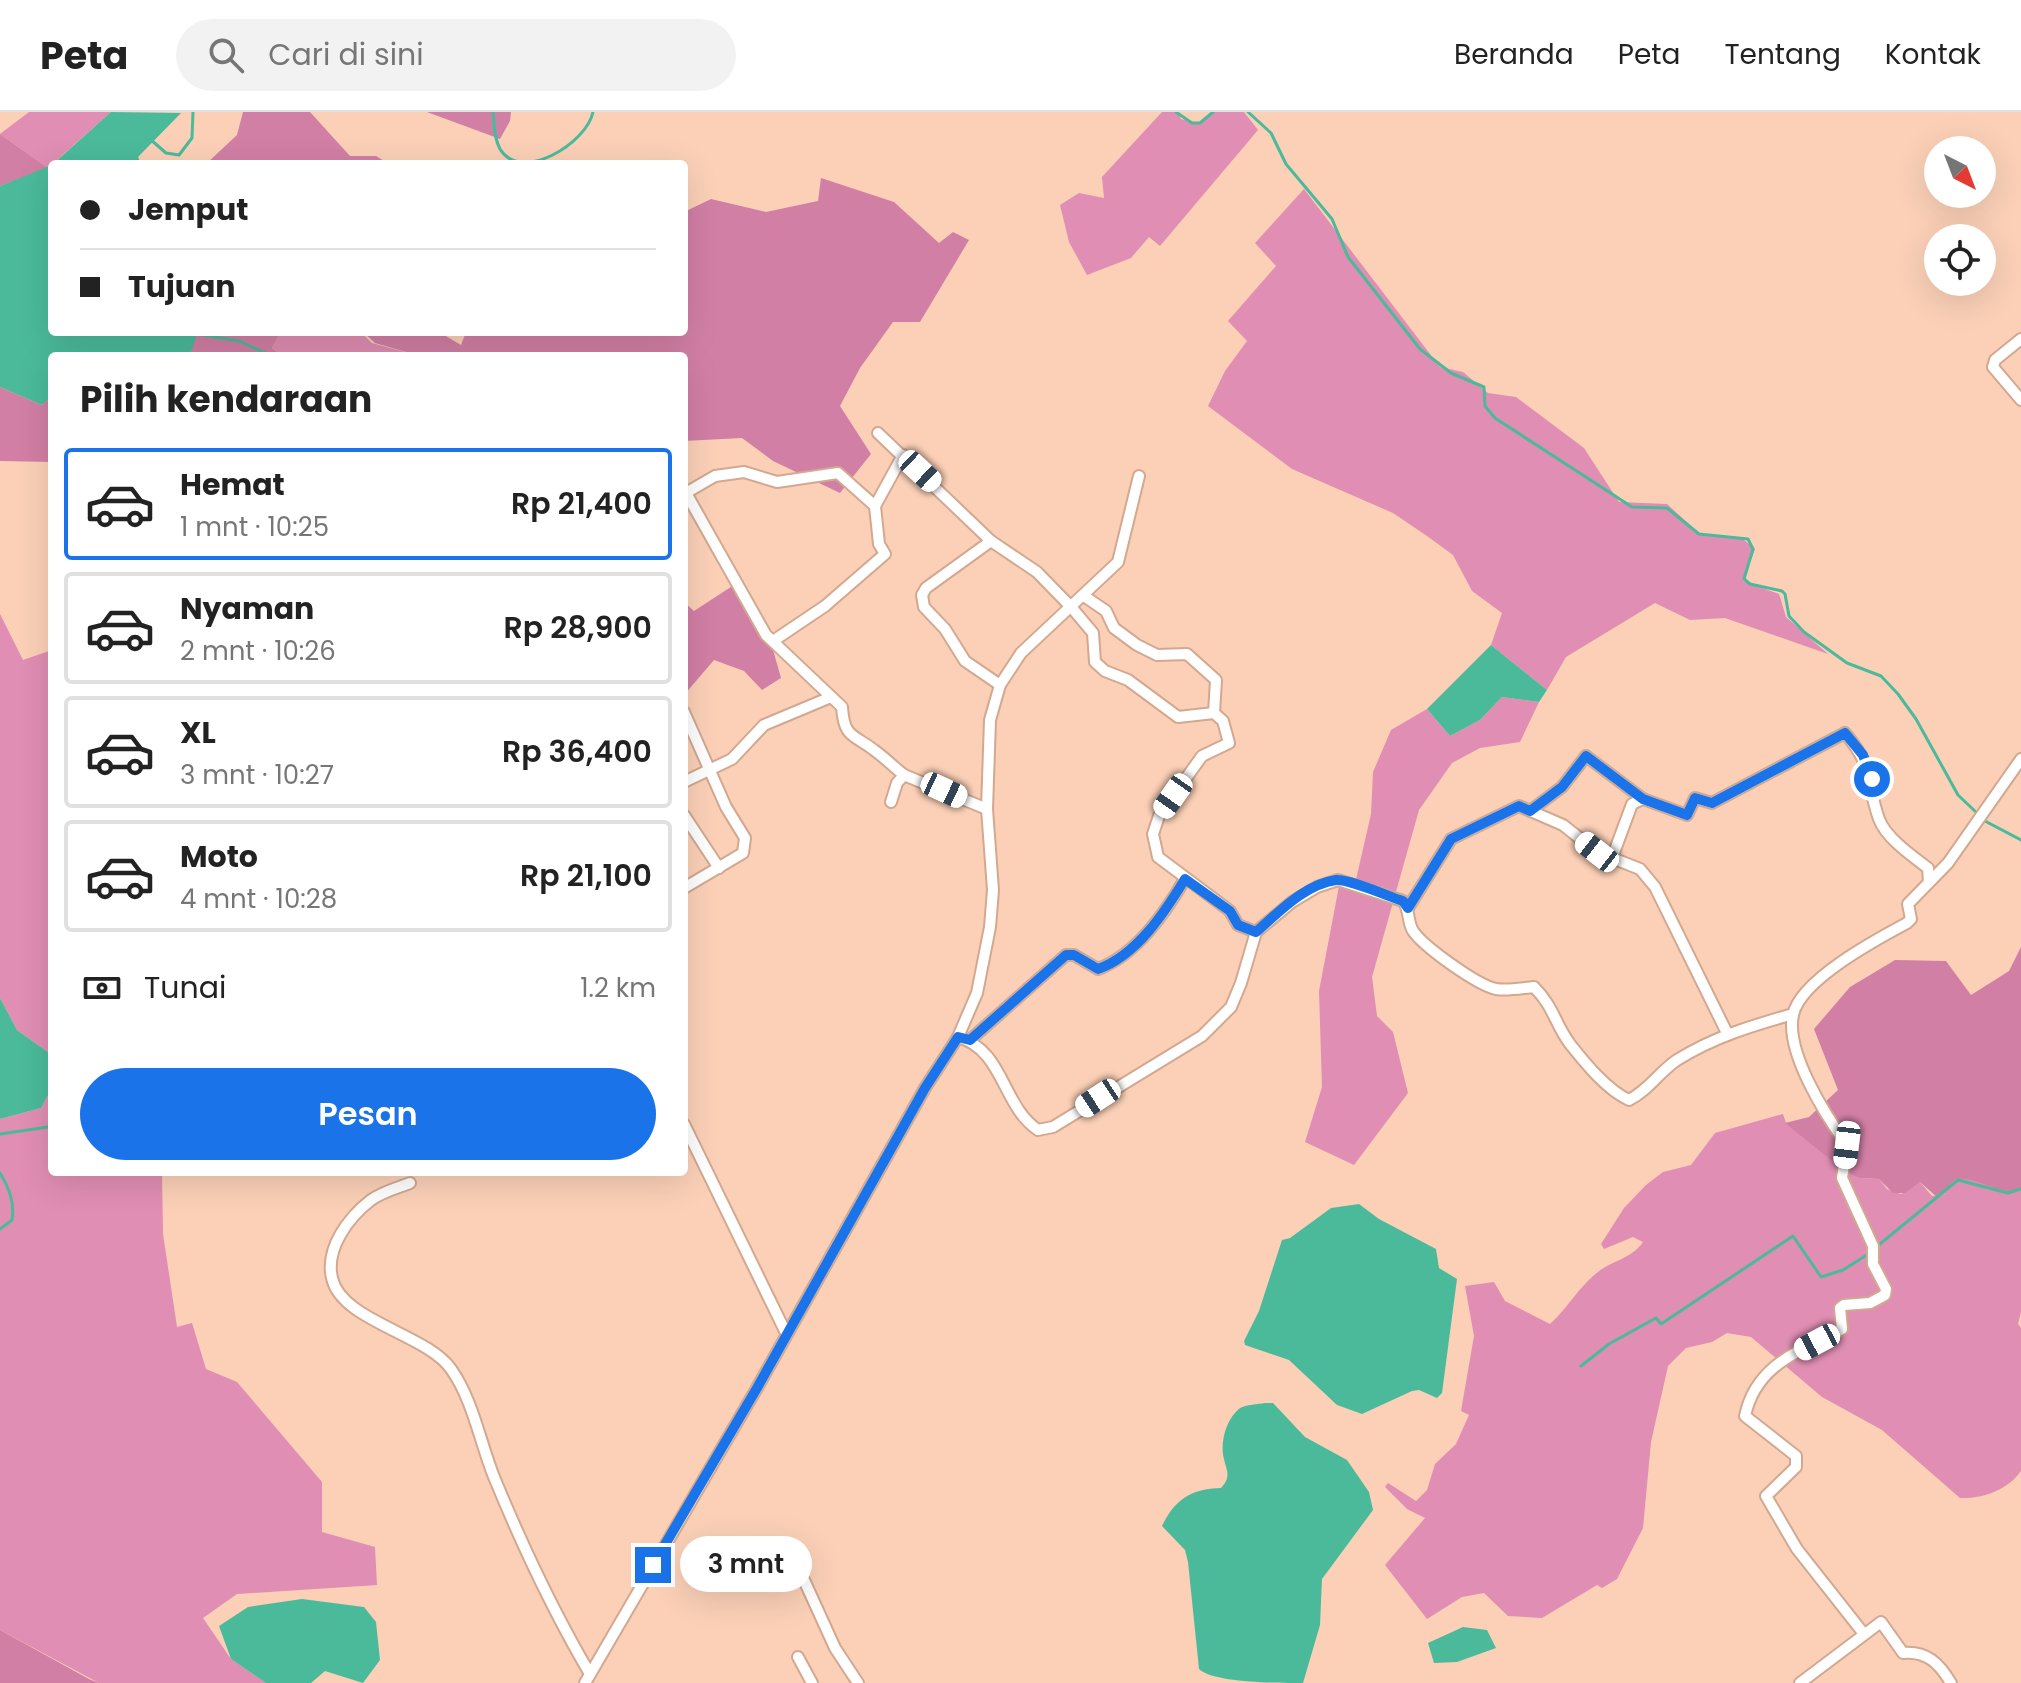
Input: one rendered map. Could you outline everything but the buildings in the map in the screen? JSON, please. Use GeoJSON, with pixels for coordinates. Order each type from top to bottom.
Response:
{"type":"FeatureCollection","features":[{"type":"Feature","properties":{"kind":"street"},"geometry":{"type":"LineString","coordinates":[[2021,339],[1995,360],[1993,367],[2021,400]]}},
{"type":"Feature","properties":{"kind":"street"},"geometry":{"type":"LineString","coordinates":[[878,433],[991,541],[1037,572],[1072,608],[1093,633],[1095,662],[1105,671],[1128,680],[1178,717],[1214,713],[1223,721],[1229,743],[1202,756],[1159,816],[1153,834],[1158,857],[1230,911],[1238,925],[1256,932]]}},
{"type":"Feature","properties":{"kind":"street"},"geometry":{"type":"LineString","coordinates":[[773,641],[825,606],[885,554],[879,544],[875,506],[903,455]]}},
{"type":"Feature","properties":{"kind":"street"},"geometry":{"type":"LineString","coordinates":[[688,492],[715,476],[744,472],[777,482],[838,473],[875,506]]}},
{"type":"Feature","properties":{"kind":"street"},"geometry":{"type":"LineString","coordinates":[[588,1678],[925,1088],[958,1037],[977,993],[990,927],[993,890],[987,809],[990,720],[1000,685],[1021,653],[1118,562],[1139,476]]}},
{"type":"Feature","properties":{"kind":"street"},"geometry":{"type":"LineString","coordinates":[[688,499],[756,620],[773,641],[842,707],[843,725],[851,737],[873,749],[904,775],[987,809]]}},
{"type":"Feature","properties":{"kind":"street"},"geometry":{"type":"LineString","coordinates":[[991,541],[926,588],[922,595],[924,607],[945,629],[965,661],[1000,685]]}},
{"type":"Feature","properties":{"kind":"street"},"geometry":{"type":"LineString","coordinates":[[1084,596],[1106,611],[1114,628],[1137,645],[1157,655],[1187,654],[1216,680],[1214,713]]}},
{"type":"Feature","properties":{"kind":"street"},"geometry":{"type":"LineString","coordinates":[[688,780],[732,759],[764,725],[831,697]]}},
{"type":"Feature","properties":{"kind":"street"},"geometry":{"type":"LineString","coordinates":[[688,722],[708,770],[745,838],[743,853],[688,886]]}},
{"type":"Feature","properties":{"kind":"street"},"geometry":{"type":"LineString","coordinates":[[1530,811],[1562,787],[1586,756],[1643,799],[1687,815],[1695,798],[1712,803],[1845,733],[1863,755],[1880,822],[1905,850],[1928,868],[1929,882]]}},
{"type":"Feature","properties":{"kind":"street"},"geometry":{"type":"LineString","coordinates":[[1864,1634],[1797,1549],[1766,1496],[1796,1467],[1796,1456],[1745,1416],[1755,1384],[1767,1371],[1842,1329],[1840,1308],[1844,1305],[1870,1303],[1885,1295],[1886,1289],[1873,1264],[1872,1252],[1842,1178],[1847,1145],[1832,1125],[1795,1050],[1793,1014],[1808,991],[1852,953],[1911,919],[1908,904],[1948,863],[2021,759]]}},
{"type":"Feature","properties":{"kind":"street"},"geometry":{"type":"LineString","coordinates":[[891,802],[897,783],[904,775]]}},
{"type":"Feature","properties":{"kind":"street"},"geometry":{"type":"LineString","coordinates":[[1612,858],[1632,804],[1643,799]]}},
{"type":"Feature","properties":{"kind":"street"},"geometry":{"type":"LineString","coordinates":[[1408,908],[1451,839],[1519,806],[1563,825],[1597,852],[1640,869],[1655,887],[1727,1033]]}},
{"type":"Feature","properties":{"kind":"street"},"geometry":{"type":"LineString","coordinates":[[688,821],[719,868]]}},
{"type":"Feature","properties":{"kind":"street"},"geometry":{"type":"LineString","coordinates":[[970,1040],[1066,955],[1074,955],[1098,969],[1109,965],[1138,942],[1165,912],[1185,879]]}},
{"type":"Feature","properties":{"kind":"street"},"geometry":{"type":"LineString","coordinates":[[958,1037],[970,1040],[988,1054],[1024,1120],[1038,1130],[1053,1127],[1202,1036],[1231,1007],[1256,932],[1292,902],[1317,887],[1338,880],[1403,901],[1408,908],[1412,929],[1418,936],[1431,949],[1479,981],[1495,989],[1534,987],[1550,1003],[1569,1043],[1606,1083],[1629,1100],[1645,1092],[1674,1062],[1727,1033],[1793,1014]]}},
{"type":"Feature","properties":{"kind":"street"},"geometry":{"type":"LineString","coordinates":[[688,1132],[786,1333]]}},
{"type":"Feature","properties":{"kind":"street"},"geometry":{"type":"LineString","coordinates":[[410,1183],[373,1199],[347,1223],[332,1253],[333,1282],[352,1305],[431,1351],[450,1367],[522,1542],[588,1678]]}},
{"type":"Feature","properties":{"kind":"street"},"geometry":{"type":"LineString","coordinates":[[799,1569],[835,1648],[858,1683]]}},
{"type":"Feature","properties":{"kind":"street"},"geometry":{"type":"LineString","coordinates":[[1800,1683],[1881,1622],[1903,1653],[1919,1652],[1930,1658],[1951,1683]]}},
{"type":"Feature","properties":{"kind":"street"},"geometry":{"type":"LineString","coordinates":[[798,1657],[812,1683]]}},
{"type":"Feature","properties":{"kind":"shaded area"},"geometry":{"type":"Polygon","coordinates":[[[29,112],[111,112],[57,160],[48,160],[48,168],[0,134],[29,112]]]}},
{"type":"Feature","properties":{"kind":"shaded area"},"geometry":{"type":"Polygon","coordinates":[[[243,112],[310,112],[350,156],[376,156],[382,160],[210,160],[237,135],[243,112]]]}},
{"type":"Feature","properties":{"kind":"shaded area"},"geometry":{"type":"Polygon","coordinates":[[[427,112],[511,112],[510,121],[500,139],[427,112]]]}},
{"type":"Feature","properties":{"kind":"shaded area"},"geometry":{"type":"Polygon","coordinates":[[[1162,112],[1178,112],[1181,119],[1199,124],[1211,112],[1244,112],[1258,130],[1160,246],[1149,237],[1131,258],[1087,275],[1069,242],[1060,205],[1079,193],[1104,198],[1102,177],[1162,112]]]}},
{"type":"Feature","properties":{"kind":"shaded area"},"geometry":{"type":"Polygon","coordinates":[[[0,134],[48,168],[0,186],[0,134]]]}},
{"type":"Feature","properties":{"kind":"shaded area"},"geometry":{"type":"Polygon","coordinates":[[[821,178],[894,202],[939,243],[953,232],[969,240],[920,322],[893,322],[860,368],[840,406],[871,454],[840,493],[773,461],[742,438],[688,441],[688,352],[406,352],[375,343],[367,336],[446,336],[461,345],[464,336],[688,336],[688,210],[711,199],[766,212],[818,201],[821,178]]]}},
{"type":"Feature","properties":{"kind":"shaded area"},"geometry":{"type":"Polygon","coordinates":[[[1304,189],[1440,367],[1463,372],[1488,393],[1516,397],[1584,448],[1619,502],[1667,504],[1701,535],[1743,539],[1755,549],[1743,581],[1779,594],[1786,617],[1828,654],[1725,618],[1690,620],[1655,603],[1566,657],[1547,690],[1491,645],[1502,613],[1472,591],[1453,555],[1393,513],[1292,469],[1208,406],[1225,371],[1247,341],[1228,321],[1276,266],[1255,243],[1304,189]]]}},
{"type":"Feature","properties":{"kind":"shaded area"},"geometry":{"type":"Polygon","coordinates":[[[195,336],[279,336],[272,348],[278,352],[191,352],[195,336]]]}},
{"type":"Feature","properties":{"kind":"shaded area"},"geometry":{"type":"Polygon","coordinates":[[[279,336],[365,336],[372,343],[405,352],[278,352],[272,348],[279,336]]]}},
{"type":"Feature","properties":{"kind":"shaded area"},"geometry":{"type":"Polygon","coordinates":[[[0,387],[42,405],[48,400],[48,462],[0,461],[0,387]]]}},
{"type":"Feature","properties":{"kind":"shaded area"},"geometry":{"type":"Polygon","coordinates":[[[737,583],[766,625],[781,678],[762,690],[744,671],[714,660],[688,690],[688,606],[694,611],[737,583]]]}},
{"type":"Feature","properties":{"kind":"shaded area"},"geometry":{"type":"Polygon","coordinates":[[[0,614],[23,660],[48,651],[48,1052],[17,1030],[0,998],[0,614]]]}},
{"type":"Feature","properties":{"kind":"shaded area"},"geometry":{"type":"Polygon","coordinates":[[[1502,697],[1539,702],[1520,742],[1480,748],[1452,763],[1419,810],[1372,977],[1377,1016],[1393,1032],[1408,1093],[1354,1165],[1305,1142],[1322,1087],[1319,991],[1340,881],[1355,884],[1371,814],[1373,772],[1391,730],[1427,709],[1450,736],[1480,720],[1502,697]]]}},
{"type":"Feature","properties":{"kind":"shaded area"},"geometry":{"type":"Polygon","coordinates":[[[2021,947],[2021,1189],[2005,1191],[1956,1179],[1938,1198],[1920,1182],[1905,1193],[1893,1193],[1879,1179],[1860,1178],[1846,1172],[1785,1123],[1809,1117],[1838,1090],[1814,1029],[1850,987],[1895,960],[1946,961],[1971,995],[2009,971],[2021,947]]]}},
{"type":"Feature","properties":{"kind":"shaded area"},"geometry":{"type":"Polygon","coordinates":[[[48,1095],[48,1176],[162,1176],[163,1234],[177,1327],[192,1323],[206,1369],[237,1382],[322,1482],[322,1532],[375,1547],[377,1585],[237,1594],[203,1618],[231,1659],[266,1683],[99,1683],[0,1630],[0,1119],[41,1108],[48,1095]]]}},
{"type":"Feature","properties":{"kind":"shaded area"},"geometry":{"type":"Polygon","coordinates":[[[1783,1114],[1786,1123],[1860,1178],[1879,1179],[1887,1189],[1901,1194],[1920,1182],[1932,1196],[1944,1194],[1956,1178],[1973,1180],[2005,1191],[2021,1189],[2021,1312],[2018,1324],[2021,1328],[2021,1471],[2016,1478],[1994,1492],[1960,1498],[1882,1430],[1822,1397],[1751,1337],[1727,1333],[1712,1342],[1686,1348],[1668,1366],[1651,1442],[1643,1528],[1617,1579],[1602,1588],[1597,1585],[1542,1618],[1508,1616],[1484,1593],[1462,1597],[1427,1619],[1385,1565],[1425,1518],[1407,1509],[1385,1487],[1388,1483],[1416,1501],[1427,1490],[1435,1464],[1456,1444],[1469,1415],[1461,1411],[1474,1336],[1465,1286],[1494,1282],[1505,1301],[1550,1324],[1594,1275],[1629,1255],[1643,1242],[1633,1237],[1604,1249],[1601,1244],[1624,1208],[1646,1185],[1663,1172],[1691,1165],[1715,1133],[1783,1114]]]}},
{"type":"Feature","properties":{"kind":"shaded area"},"geometry":{"type":"Polygon","coordinates":[[[0,1630],[89,1679],[99,1683],[0,1683],[0,1630]]]}},
{"type":"Feature","properties":{"kind":"water"},"geometry":{"type":"Polygon","coordinates":[[[111,112],[181,113],[138,157],[139,160],[57,160],[111,112]]]}},
{"type":"Feature","properties":{"kind":"water"},"geometry":{"type":"Polygon","coordinates":[[[48,167],[48,336],[196,336],[191,352],[48,352],[48,400],[42,405],[0,387],[0,186],[48,167]]]}},
{"type":"Feature","properties":{"kind":"water"},"geometry":{"type":"Polygon","coordinates":[[[1491,645],[1547,690],[1539,702],[1502,697],[1480,720],[1450,736],[1427,709],[1491,645]]]}},
{"type":"Feature","properties":{"kind":"water"},"geometry":{"type":"Polygon","coordinates":[[[0,998],[17,1030],[48,1052],[48,1095],[41,1108],[0,1119],[0,998]]]}},
{"type":"Feature","properties":{"kind":"water"},"geometry":{"type":"Polygon","coordinates":[[[1359,1204],[1379,1219],[1436,1249],[1439,1268],[1457,1279],[1442,1393],[1437,1398],[1419,1390],[1412,1391],[1362,1414],[1337,1405],[1289,1360],[1245,1345],[1244,1341],[1259,1311],[1282,1240],[1290,1238],[1331,1208],[1359,1204]]]}},
{"type":"Feature","properties":{"kind":"water"},"geometry":{"type":"Polygon","coordinates":[[[1273,1403],[1305,1437],[1347,1460],[1369,1492],[1373,1510],[1322,1579],[1320,1625],[1303,1683],[1231,1680],[1206,1674],[1199,1669],[1185,1550],[1162,1526],[1172,1509],[1185,1497],[1221,1488],[1227,1475],[1223,1448],[1228,1423],[1240,1408],[1273,1403]]]}},
{"type":"Feature","properties":{"kind":"water"},"geometry":{"type":"Polygon","coordinates":[[[302,1599],[364,1607],[376,1622],[380,1660],[363,1683],[325,1671],[311,1683],[266,1683],[231,1659],[219,1626],[248,1607],[302,1599]]]}},
{"type":"Feature","properties":{"kind":"water"},"geometry":{"type":"Polygon","coordinates":[[[1463,1627],[1487,1630],[1496,1648],[1457,1662],[1434,1663],[1428,1643],[1463,1627]]]}},
{"type":"Feature","properties":{"kind":"waterway"},"geometry":{"type":"LineString","coordinates":[[150,139],[166,153],[179,155],[192,138],[193,112]]}},
{"type":"Feature","properties":{"kind":"waterway"},"geometry":{"type":"LineString","coordinates":[[493,112],[495,136],[500,149],[514,160]]}},
{"type":"Feature","properties":{"kind":"waterway"},"geometry":{"type":"LineString","coordinates":[[540,160],[566,147],[579,136],[593,112]]}},
{"type":"Feature","properties":{"kind":"waterway"},"geometry":{"type":"LineString","coordinates":[[1176,112],[1192,123],[1200,123],[1213,112]]}},
{"type":"Feature","properties":{"kind":"waterway"},"geometry":{"type":"LineString","coordinates":[[1248,112],[1271,133],[1286,164],[1332,219],[1348,257],[1420,349],[1451,373],[1484,387],[1485,406],[1495,418],[1632,507],[1667,508],[1699,534],[1748,539],[1753,549],[1744,579],[1750,584],[1782,591],[1789,616],[1804,632],[1847,663],[1881,676],[1916,719],[1958,795],[1978,814]]}},
{"type":"Feature","properties":{"kind":"waterway"},"geometry":{"type":"LineString","coordinates":[[208,336],[239,341],[263,352]]}},
{"type":"Feature","properties":{"kind":"waterway"},"geometry":{"type":"LineString","coordinates":[[1983,820],[2021,840]]}},
{"type":"Feature","properties":{"kind":"waterway"},"geometry":{"type":"LineString","coordinates":[[0,1134],[48,1127]]}},
{"type":"Feature","properties":{"kind":"waterway"},"geometry":{"type":"LineString","coordinates":[[0,1173],[13,1207],[12,1220],[0,1229]]}},
{"type":"Feature","properties":{"kind":"waterway"},"geometry":{"type":"LineString","coordinates":[[1875,1248],[1958,1180],[2008,1193],[2021,1189]]}},
{"type":"Feature","properties":{"kind":"waterway"},"geometry":{"type":"LineString","coordinates":[[1581,1366],[1609,1344],[1656,1318],[1661,1324],[1793,1236],[1821,1277],[1843,1270],[1870,1253]]}},
{"type":"Feature","properties":{"kind":"route"},"geometry":{"type":"LineString","coordinates":[[653,1565],[757,1388],[925,1088],[950,1054],[958,1037],[970,1040],[1066,955],[1074,955],[1098,969],[1109,965],[1138,942],[1165,912],[1185,879],[1230,911],[1238,925],[1256,932],[1292,902],[1317,887],[1338,880],[1403,901],[1408,908],[1451,839],[1519,806],[1530,811],[1562,787],[1586,756],[1643,799],[1687,815],[1695,798],[1712,803],[1845,733],[1863,755],[1872,779]]}}]}
